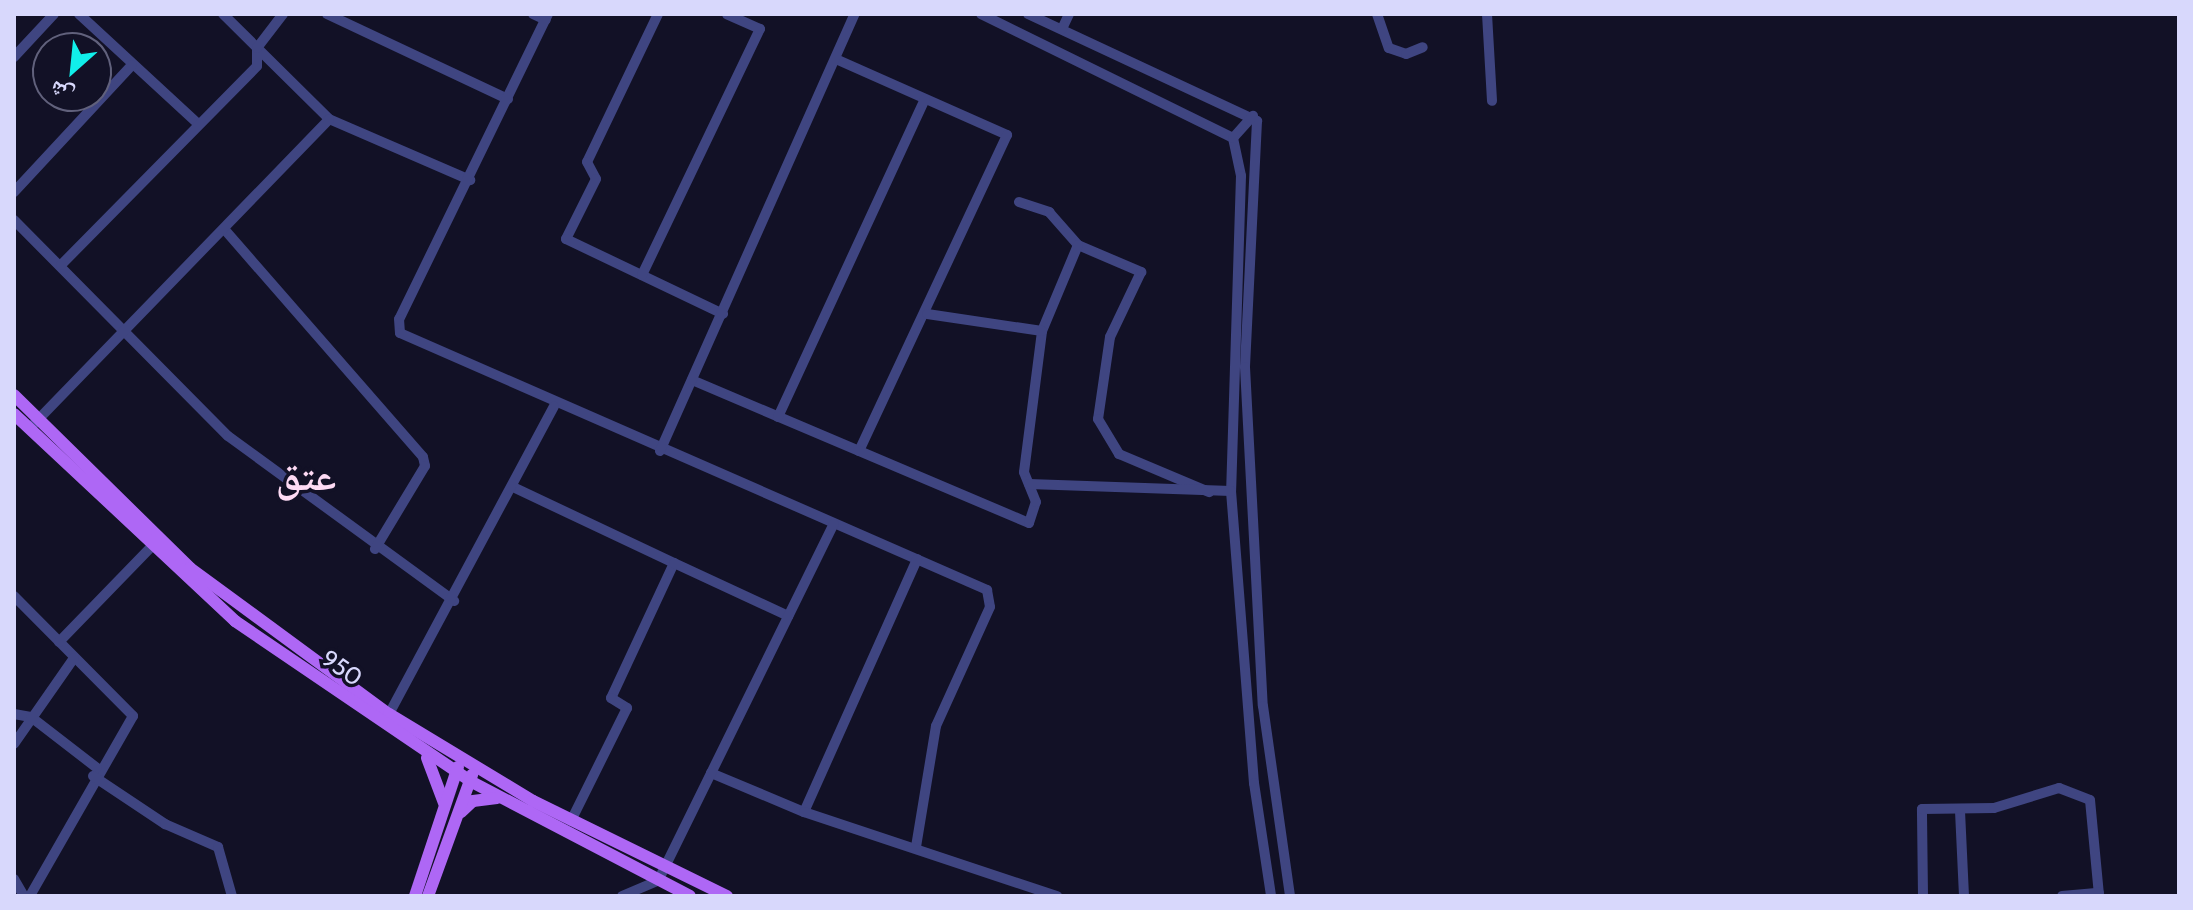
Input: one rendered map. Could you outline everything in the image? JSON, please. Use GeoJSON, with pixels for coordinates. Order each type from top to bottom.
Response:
{"type":"FeatureCollection","features":[{"type":"Feature","properties":{"kind":"main road","name":"950"},"geometry":{"type":"LineString","coordinates":[[14,395],[34,425],[151,547],[235,621],[420,749],[459,766]]}},
{"type":"Feature","properties":{"kind":"main road","name":"950"},"geometry":{"type":"LineString","coordinates":[[14,414],[34,425],[190,568],[508,803],[690,896]]}},
{"type":"Feature","properties":{"kind":"main road"},"geometry":{"type":"LineString","coordinates":[[420,749],[442,784],[440,824]]}},
{"type":"Feature","properties":{"kind":"main road"},"geometry":{"type":"LineString","coordinates":[[415,896],[459,766]]}},
{"type":"Feature","properties":{"kind":"main road","name":"950"},"geometry":{"type":"LineString","coordinates":[[472,775],[727,896]]}},
{"type":"Feature","properties":{"kind":"main road"},"geometry":{"type":"LineString","coordinates":[[428,896],[472,775]]}},
{"type":"Feature","properties":{"kind":"main road"},"geometry":{"type":"LineString","coordinates":[[457,818],[485,797],[508,803]]}},
{"type":"Feature","properties":{"kind":"street"},"geometry":{"type":"LineString","coordinates":[[14,57],[54,14]]}},
{"type":"Feature","properties":{"kind":"street"},"geometry":{"type":"LineString","coordinates":[[79,14],[197,123]]}},
{"type":"Feature","properties":{"kind":"street"},"geometry":{"type":"LineString","coordinates":[[223,14],[329,119],[470,180]]}},
{"type":"Feature","properties":{"kind":"street"},"geometry":{"type":"LineString","coordinates":[[61,265],[197,123],[257,66],[257,48],[283,14]]}},
{"type":"Feature","properties":{"kind":"street"},"geometry":{"type":"LineString","coordinates":[[327,14],[508,99]]}},
{"type":"Feature","properties":{"kind":"street"},"geometry":{"type":"LineString","coordinates":[[533,14],[547,17],[470,180],[399,319],[400,333],[554,406],[987,590],[992,601],[936,726],[916,847]]}},
{"type":"Feature","properties":{"kind":"street"},"geometry":{"type":"LineString","coordinates":[[658,14],[587,162],[596,179],[566,239],[723,314]]}},
{"type":"Feature","properties":{"kind":"street"},"geometry":{"type":"LineString","coordinates":[[642,275],[760,29],[727,14]]}},
{"type":"Feature","properties":{"kind":"street"},"geometry":{"type":"LineString","coordinates":[[660,451],[838,60],[855,14]]}},
{"type":"Feature","properties":{"kind":"street"},"geometry":{"type":"LineString","coordinates":[[981,14],[1107,73],[1233,138]]}},
{"type":"Feature","properties":{"kind":"street"},"geometry":{"type":"LineString","coordinates":[[1028,14],[1253,116]]}},
{"type":"Feature","properties":{"kind":"street"},"geometry":{"type":"LineString","coordinates":[[1062,29],[1069,14]]}},
{"type":"Feature","properties":{"kind":"street"},"geometry":{"type":"LineString","coordinates":[[1377,14],[1389,48],[1406,54],[1423,47]]}},
{"type":"Feature","properties":{"kind":"street"},"geometry":{"type":"LineString","coordinates":[[1487,14],[1492,101]]}},
{"type":"Feature","properties":{"kind":"street"},"geometry":{"type":"LineString","coordinates":[[1107,73],[1116,54]]}},
{"type":"Feature","properties":{"kind":"street"},"geometry":{"type":"LineString","coordinates":[[838,60],[1007,135],[927,314],[859,451]]}},
{"type":"Feature","properties":{"kind":"street"},"geometry":{"type":"LineString","coordinates":[[14,192],[132,65]]}},
{"type":"Feature","properties":{"kind":"street"},"geometry":{"type":"LineString","coordinates":[[778,417],[925,99]]}},
{"type":"Feature","properties":{"kind":"street"},"geometry":{"type":"LineString","coordinates":[[1233,138],[1253,116]]}},
{"type":"Feature","properties":{"kind":"street"},"geometry":{"type":"LineString","coordinates":[[1253,116],[1258,137],[1245,367],[1263,706],[1290,896]]}},
{"type":"Feature","properties":{"kind":"street"},"geometry":{"type":"LineString","coordinates":[[34,425],[127,333],[329,119]]}},
{"type":"Feature","properties":{"kind":"street"},"geometry":{"type":"LineString","coordinates":[[1233,138],[1241,176],[1233,265],[1231,491],[1254,783],[1271,896]]}},
{"type":"Feature","properties":{"kind":"street"},"geometry":{"type":"LineString","coordinates":[[1019,202],[1049,212],[1078,245],[1144,276],[1110,337],[1098,419],[1107,443],[1209,492]]}},
{"type":"Feature","properties":{"kind":"street"},"geometry":{"type":"LineString","coordinates":[[14,220],[228,436],[375,549],[454,601]]}},
{"type":"Feature","properties":{"kind":"street"},"geometry":{"type":"LineString","coordinates":[[225,230],[423,457],[425,466],[375,549]]}},
{"type":"Feature","properties":{"kind":"street"},"geometry":{"type":"LineString","coordinates":[[692,380],[1029,523],[1036,518],[1024,472],[1042,331],[1078,245]]}},
{"type":"Feature","properties":{"kind":"street"},"geometry":{"type":"LineString","coordinates":[[927,314],[1042,331]]}},
{"type":"Feature","properties":{"kind":"street"},"geometry":{"type":"LineString","coordinates":[[389,714],[454,601],[554,406]]}},
{"type":"Feature","properties":{"kind":"street"},"geometry":{"type":"LineString","coordinates":[[1233,477],[1251,477]]}},
{"type":"Feature","properties":{"kind":"street"},"geometry":{"type":"LineString","coordinates":[[1029,484],[1231,491]]}},
{"type":"Feature","properties":{"kind":"street"},"geometry":{"type":"LineString","coordinates":[[513,487],[788,616]]}},
{"type":"Feature","properties":{"kind":"street"},"geometry":{"type":"LineString","coordinates":[[622,896],[658,881],[834,524]]}},
{"type":"Feature","properties":{"kind":"street"},"geometry":{"type":"LineString","coordinates":[[59,642],[151,547]]}},
{"type":"Feature","properties":{"kind":"street"},"geometry":{"type":"LineString","coordinates":[[804,812],[917,559]]}},
{"type":"Feature","properties":{"kind":"street"},"geometry":{"type":"LineString","coordinates":[[571,821],[627,708],[611,698],[674,563]]}},
{"type":"Feature","properties":{"kind":"street"},"geometry":{"type":"LineString","coordinates":[[14,596],[133,716],[95,772],[27,896],[14,879]]}},
{"type":"Feature","properties":{"kind":"street"},"geometry":{"type":"LineString","coordinates":[[14,744],[74,658]]}},
{"type":"Feature","properties":{"kind":"street"},"geometry":{"type":"LineString","coordinates":[[14,714],[31,717],[95,772],[165,824],[218,847],[232,896]]}},
{"type":"Feature","properties":{"kind":"street"},"geometry":{"type":"LineString","coordinates":[[711,773],[804,812],[1057,896]]}},
{"type":"Feature","properties":{"kind":"street"},"geometry":{"type":"LineString","coordinates":[[1923,896],[1919,816],[1922,809],[1960,811],[2059,788],[2090,800],[2099,895],[2062,896]]}},
{"type":"Feature","properties":{"kind":"street"},"geometry":{"type":"LineString","coordinates":[[1960,811],[1964,896]]}},
{"type":"Feature","properties":{"kind":"district","name":"عتق"},"geometry":{"type":"Point","coordinates":[306,476]}}]}
